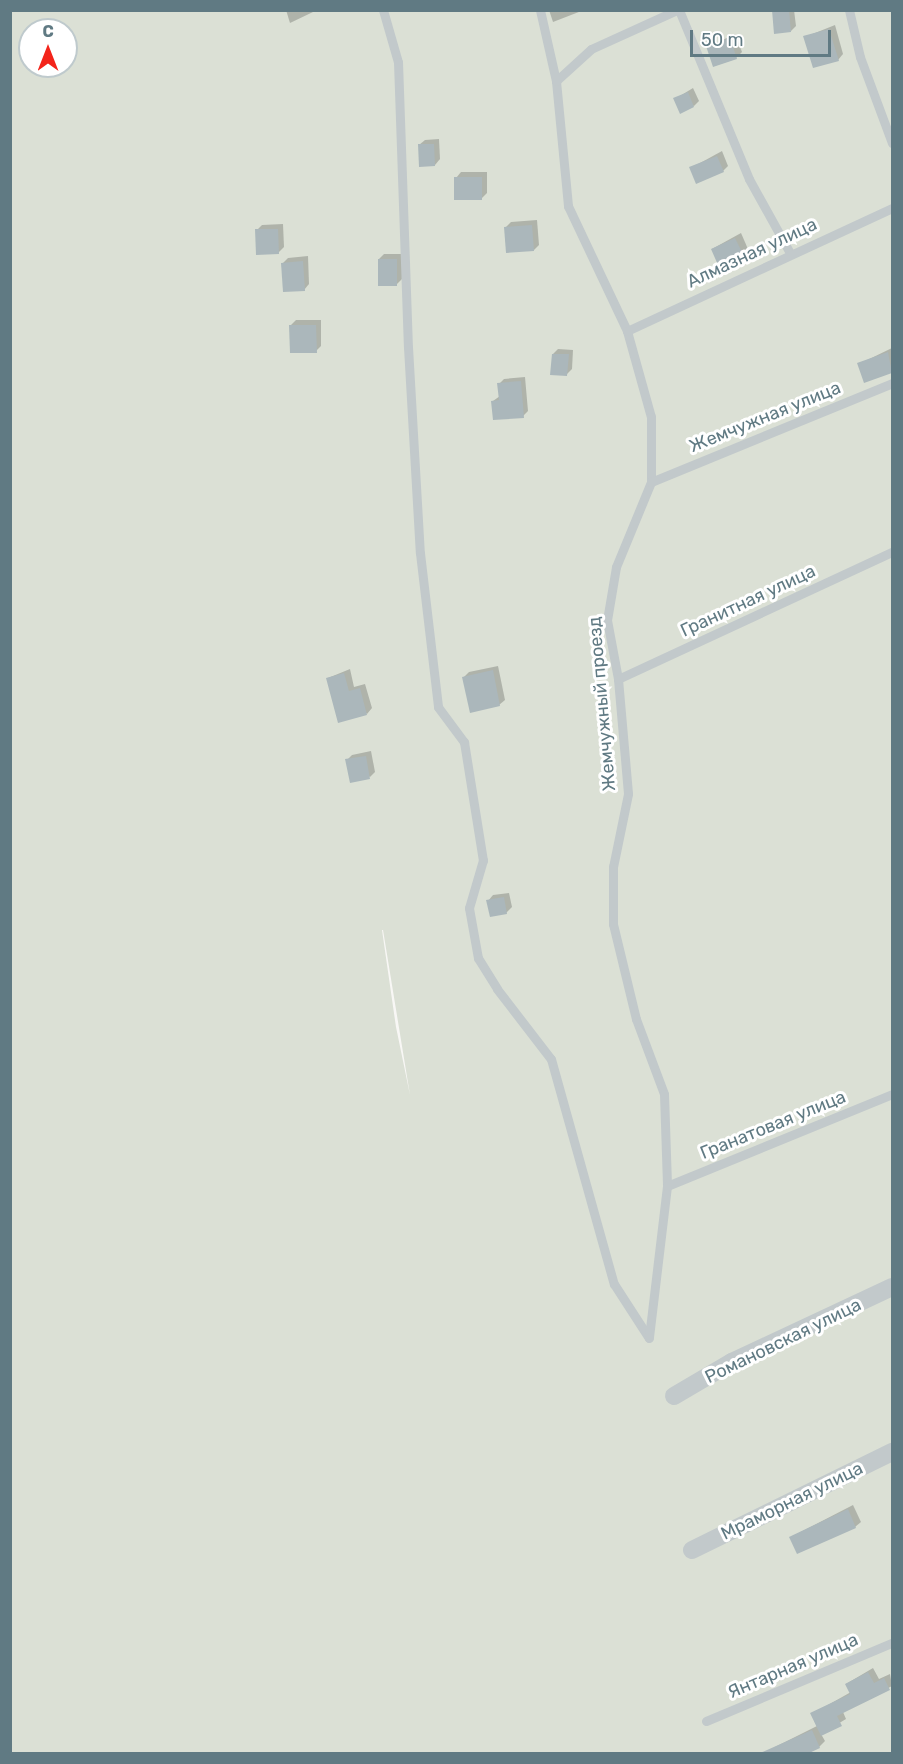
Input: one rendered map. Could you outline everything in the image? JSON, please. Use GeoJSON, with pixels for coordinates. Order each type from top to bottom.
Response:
{"type":"FeatureCollection","features":[{"type":"Feature","properties":{"kind":"street","name":"Романовская улица"},"geometry":{"type":"LineString","coordinates":[[674,1396],[732,1362],[892,1287]]}},
{"type":"Feature","properties":{"kind":"street","name":"Мраморная улица"},"geometry":{"type":"LineString","coordinates":[[692,1550],[892,1452]]}},
{"type":"Feature","properties":{"kind":"lane","name":"Жемчужный проезд"},"geometry":{"type":"LineString","coordinates":[[383,10],[398,62],[408,347],[420,553],[438,707],[464,742],[483,860],[469,908],[478,958],[497,989],[551,1059],[614,1284],[649,1338],[667,1186],[664,1094],[636,1019],[613,924],[613,867],[628,794],[618,679],[608,620],[616,567],[651,482],[651,417],[627,331],[568,206],[556,81],[540,10]]}},
{"type":"Feature","properties":{"kind":"lane"},"geometry":{"type":"LineString","coordinates":[[556,81],[591,49],[678,10],[749,179],[790,253]]}},
{"type":"Feature","properties":{"kind":"lane"},"geometry":{"type":"LineString","coordinates":[[849,10],[860,57],[892,142]]}},
{"type":"Feature","properties":{"kind":"lane","name":"Алмазная улица"},"geometry":{"type":"LineString","coordinates":[[627,331],[790,253],[892,208]]}},
{"type":"Feature","properties":{"kind":"lane","name":"Жемчужная улица"},"geometry":{"type":"LineString","coordinates":[[651,482],[892,383]]}},
{"type":"Feature","properties":{"kind":"lane","name":"Гранитная улица"},"geometry":{"type":"LineString","coordinates":[[618,679],[892,552]]}},
{"type":"Feature","properties":{"kind":"lane","name":"Гранатовая улица"},"geometry":{"type":"LineString","coordinates":[[667,1186],[892,1094]]}},
{"type":"Feature","properties":{"kind":"lane","name":"Янтарная улица"},"geometry":{"type":"LineString","coordinates":[[706,1720],[892,1643]]}},
{"type":"Feature","properties":{"kind":"shaded area"},"geometry":{"type":"Polygon","coordinates":[[[10,11],[892,11],[892,1753],[11,1753],[10,11]],[[383,930],[396,1027],[410,1095],[383,930]]]}},
{"type":"Feature","properties":{"kind":"building"},"geometry":{"type":"Polygon","coordinates":[[[772,10],[789,10],[791,32],[774,34],[772,10]]]}},
{"type":"Feature","properties":{"kind":"building"},"geometry":{"type":"Polygon","coordinates":[[[829,29],[839,61],[813,68],[803,36],[829,29]]]}},
{"type":"Feature","properties":{"kind":"building"},"geometry":{"type":"Polygon","coordinates":[[[730,38],[737,59],[713,67],[706,46],[730,38]]]}},
{"type":"Feature","properties":{"kind":"building"},"geometry":{"type":"Polygon","coordinates":[[[688,92],[694,107],[680,114],[673,98],[688,92]]]}},
{"type":"Feature","properties":{"kind":"building"},"geometry":{"type":"Polygon","coordinates":[[[418,144],[434,144],[435,166],[419,167],[418,144]]]}},
{"type":"Feature","properties":{"kind":"building"},"geometry":{"type":"Polygon","coordinates":[[[717,156],[724,172],[696,184],[689,167],[717,156]]]}},
{"type":"Feature","properties":{"kind":"building"},"geometry":{"type":"Polygon","coordinates":[[[454,177],[482,177],[482,200],[454,200],[454,177]]]}},
{"type":"Feature","properties":{"kind":"building"},"geometry":{"type":"Polygon","coordinates":[[[532,225],[534,251],[506,253],[504,227],[532,225]]]}},
{"type":"Feature","properties":{"kind":"building"},"geometry":{"type":"Polygon","coordinates":[[[255,229],[278,229],[279,254],[256,255],[255,229]]]}},
{"type":"Feature","properties":{"kind":"building"},"geometry":{"type":"Polygon","coordinates":[[[735,238],[747,262],[722,274],[711,249],[735,238]]]}},
{"type":"Feature","properties":{"kind":"building"},"geometry":{"type":"Polygon","coordinates":[[[378,259],[397,259],[397,286],[378,286],[378,259]]]}},
{"type":"Feature","properties":{"kind":"building"},"geometry":{"type":"Polygon","coordinates":[[[303,261],[305,291],[283,292],[281,263],[303,261]]]}},
{"type":"Feature","properties":{"kind":"building"},"geometry":{"type":"Polygon","coordinates":[[[289,325],[316,325],[317,353],[290,353],[289,325]]]}},
{"type":"Feature","properties":{"kind":"building"},"geometry":{"type":"Polygon","coordinates":[[[888,352],[892,373],[864,383],[857,363],[888,352]]]}},
{"type":"Feature","properties":{"kind":"building"},"geometry":{"type":"Polygon","coordinates":[[[552,354],[569,354],[567,376],[550,375],[552,354]]]}},
{"type":"Feature","properties":{"kind":"building"},"geometry":{"type":"Polygon","coordinates":[[[521,381],[524,418],[493,420],[491,401],[499,400],[497,383],[521,381]]]}},
{"type":"Feature","properties":{"kind":"building"},"geometry":{"type":"Polygon","coordinates":[[[493,670],[500,706],[470,713],[462,677],[493,670]]]}},
{"type":"Feature","properties":{"kind":"building"},"geometry":{"type":"Polygon","coordinates":[[[344,673],[349,691],[360,688],[367,715],[338,723],[326,678],[344,673]]]}},
{"type":"Feature","properties":{"kind":"building"},"geometry":{"type":"Polygon","coordinates":[[[366,756],[370,779],[350,783],[345,759],[366,756]]]}},
{"type":"Feature","properties":{"kind":"building"},"geometry":{"type":"Polygon","coordinates":[[[504,897],[507,914],[490,917],[486,900],[504,897]]]}},
{"type":"Feature","properties":{"kind":"building"},"geometry":{"type":"Polygon","coordinates":[[[848,1509],[856,1528],[797,1554],[789,1537],[848,1509]]]}},
{"type":"Feature","properties":{"kind":"building"},"geometry":{"type":"Polygon","coordinates":[[[868,1672],[874,1683],[884,1678],[890,1690],[837,1716],[842,1726],[821,1736],[810,1713],[850,1694],[845,1684],[868,1672]]]}},
{"type":"Feature","properties":{"kind":"building"},"geometry":{"type":"Polygon","coordinates":[[[812,1730],[820,1748],[807,1754],[758,1754],[812,1730]]]}}]}
